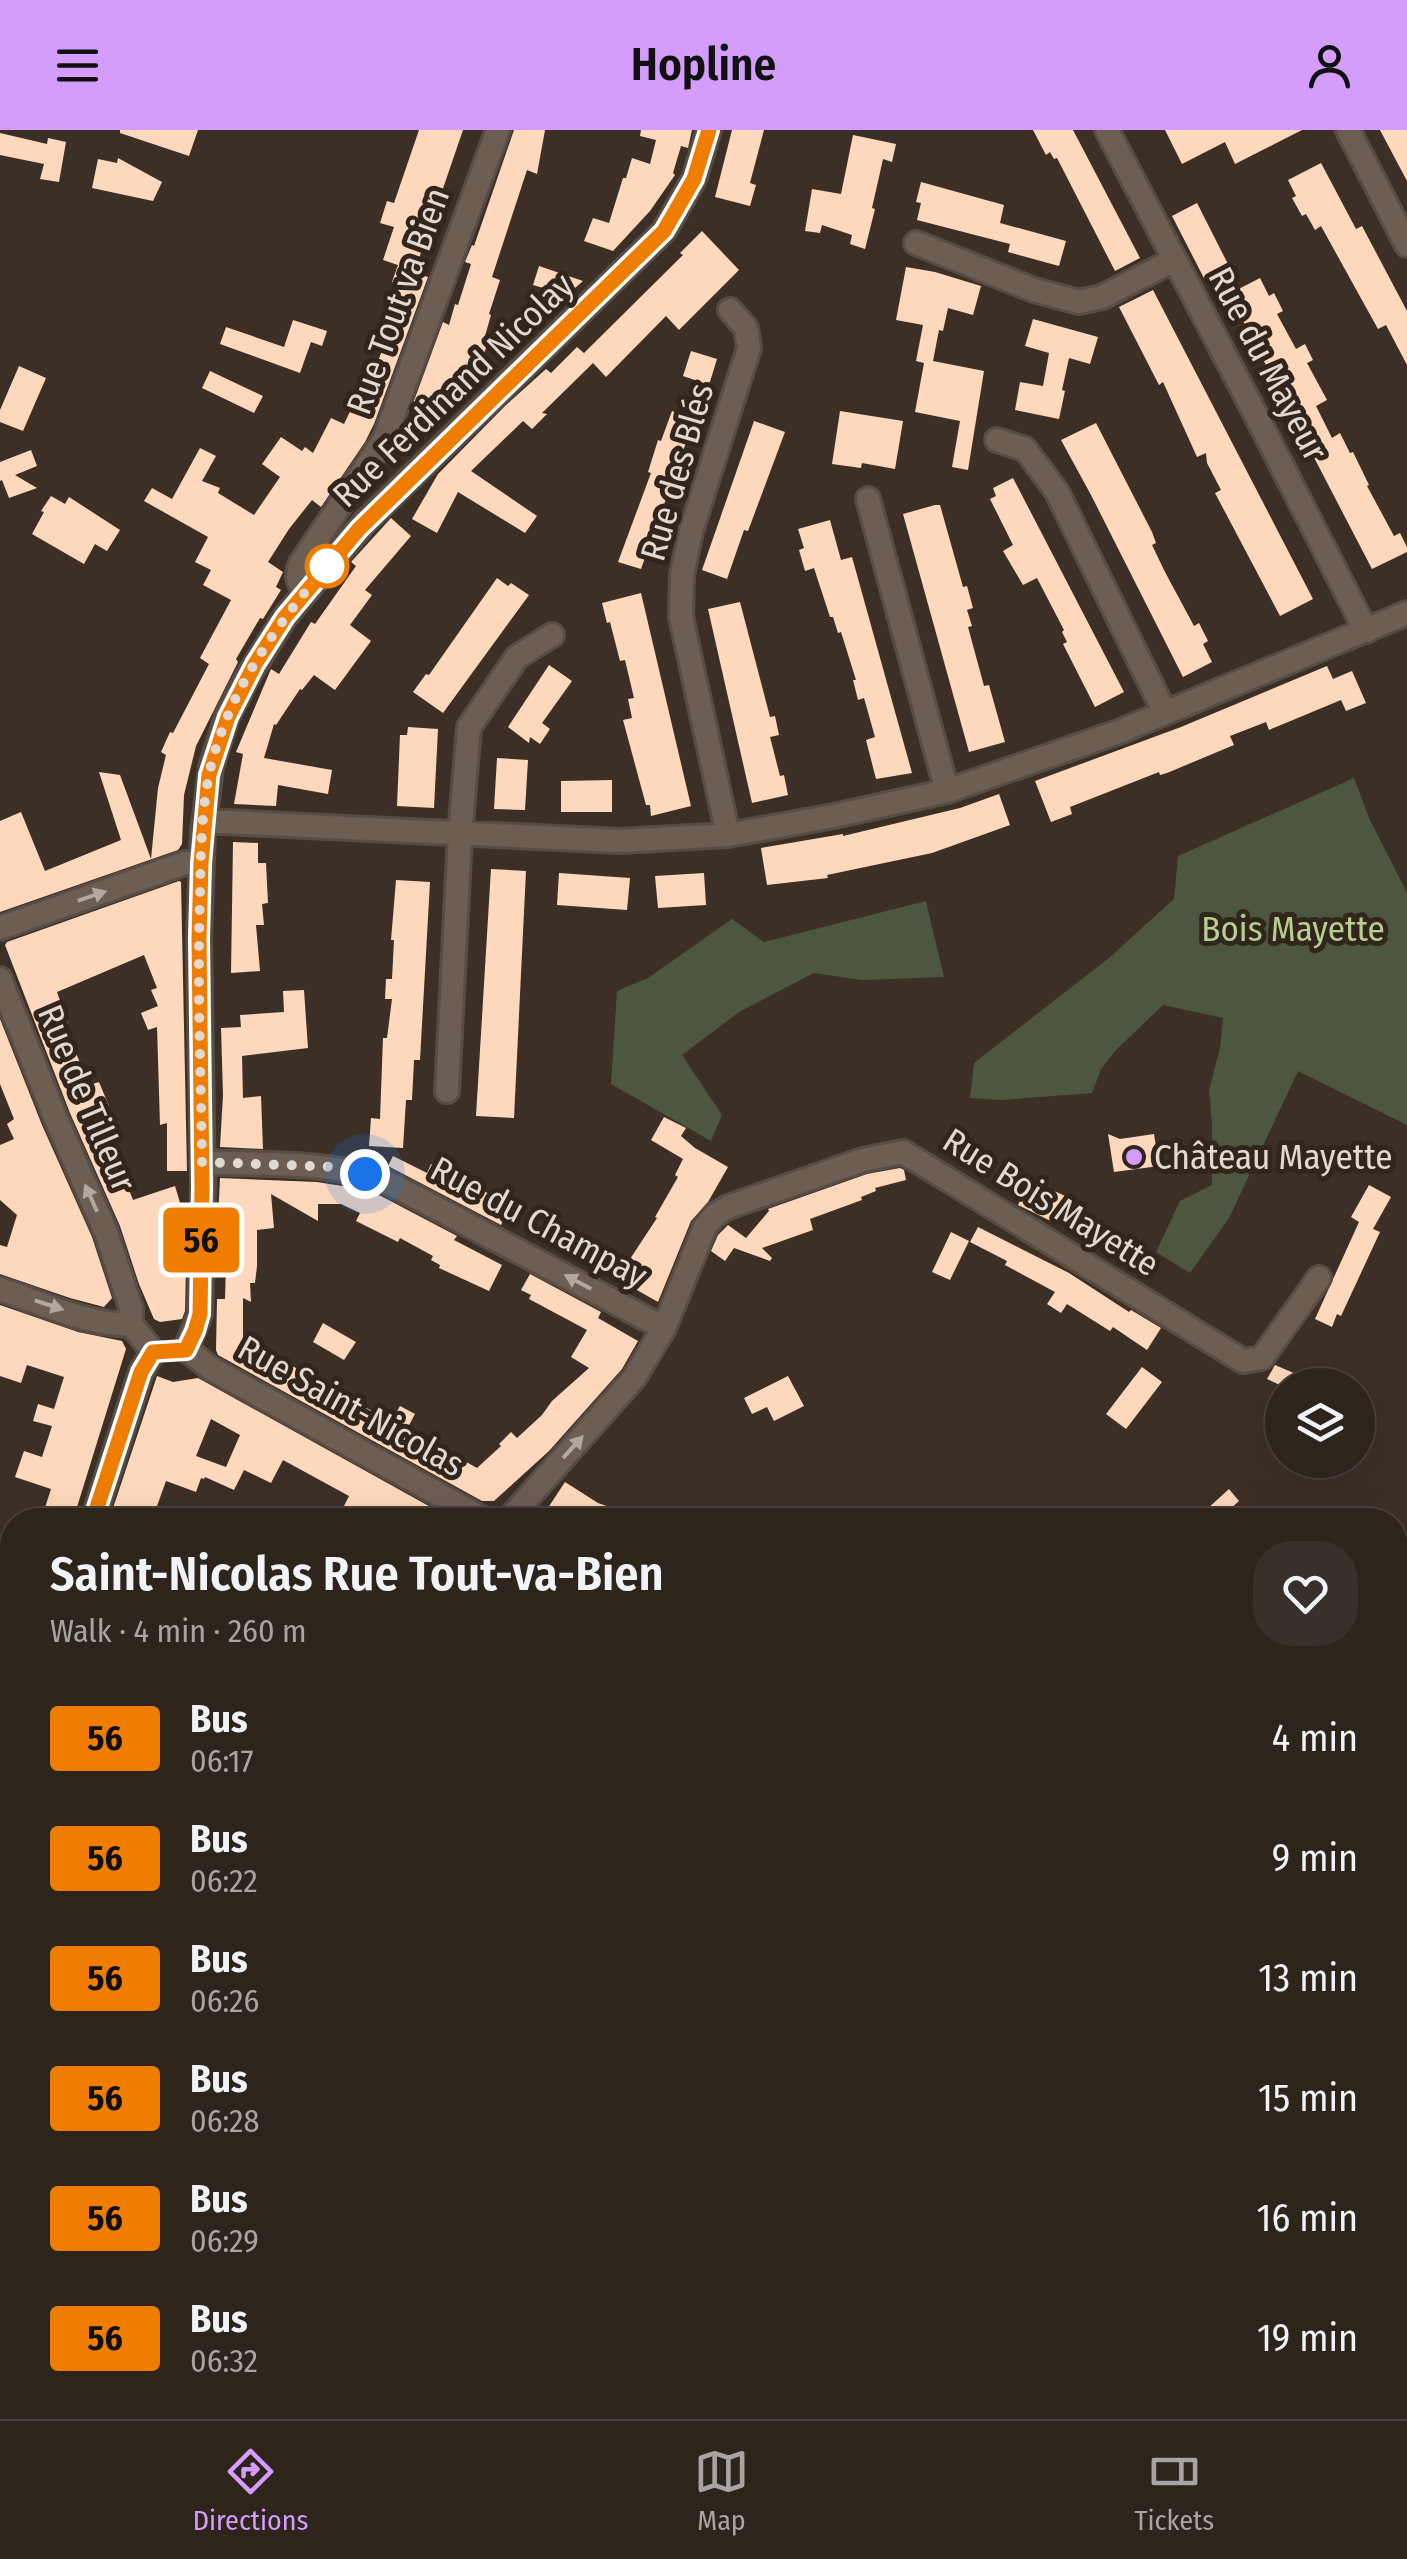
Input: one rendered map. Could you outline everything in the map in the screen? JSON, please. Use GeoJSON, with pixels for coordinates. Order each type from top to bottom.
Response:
{"type":"FeatureCollection","features":[{"type":"Feature","properties":{"kind":"street","name":"Rue Tout va Bien"},"geometry":{"type":"LineString","coordinates":[[305,592],[298,583],[298,571],[384,440],[498,130]]}},
{"type":"Feature","properties":{"kind":"street","name":"Rue Ferdinand Nicolay"},"geometry":{"type":"LineString","coordinates":[[186,1350],[200,1314],[199,957],[204,821],[210,767],[232,707],[262,652],[305,592],[386,501],[653,244],[689,191],[709,130]]}},
{"type":"Feature","properties":{"kind":"street","name":"Rue du Mayeur"},"geometry":{"type":"LineString","coordinates":[[1107,130],[1366,631]]}},
{"type":"Feature","properties":{"kind":"street"},"geometry":{"type":"LineString","coordinates":[[1348,130],[1407,246]]}},
{"type":"Feature","properties":{"kind":"street"},"geometry":{"type":"LineString","coordinates":[[916,243],[1034,290],[1079,302],[1093,301],[1174,260]]}},
{"type":"Feature","properties":{"kind":"street","name":"Rue des Blés"},"geometry":{"type":"LineString","coordinates":[[728,834],[681,616],[682,575],[691,531],[749,348],[746,328],[730,310]]}},
{"type":"Feature","properties":{"kind":"street"},"geometry":{"type":"LineString","coordinates":[[998,440],[1025,449],[1056,492],[1165,713]]}},
{"type":"Feature","properties":{"kind":"street"},"geometry":{"type":"LineString","coordinates":[[868,499],[947,791]]}},
{"type":"Feature","properties":{"kind":"street"},"geometry":{"type":"LineString","coordinates":[[204,821],[620,841],[728,834],[834,816],[947,791],[1104,737],[1407,613]]}},
{"type":"Feature","properties":{"kind":"street"},"geometry":{"type":"LineString","coordinates":[[447,1090],[469,728],[517,657],[552,635]]}},
{"type":"Feature","properties":{"kind":"street"},"geometry":{"type":"LineString","coordinates":[[0,928],[185,863],[201,863]]}},
{"type":"Feature","properties":{"kind":"street","name":"Rue de Tilleur"},"geometry":{"type":"LineString","coordinates":[[0,979],[106,1232],[131,1308],[131,1324],[153,1352]]}},
{"type":"Feature","properties":{"kind":"street","name":"Rue Bois Mayette"},"geometry":{"type":"LineString","coordinates":[[519,1508],[634,1378],[664,1328],[705,1227],[715,1216],[728,1207],[863,1160],[903,1152],[1243,1361],[1262,1358],[1319,1278]]}},
{"type":"Feature","properties":{"kind":"street","name":"Rue du Champay"},"geometry":{"type":"LineString","coordinates":[[202,1162],[337,1167],[365,1174],[664,1328]]}},
{"type":"Feature","properties":{"kind":"street"},"geometry":{"type":"LineString","coordinates":[[0,1289],[98,1322],[131,1324]]}},
{"type":"Feature","properties":{"kind":"street"},"geometry":{"type":"LineString","coordinates":[[97,1508],[141,1372],[153,1352],[186,1350]]}},
{"type":"Feature","properties":{"kind":"street","name":"Rue Saint-Nicolas"},"geometry":{"type":"LineString","coordinates":[[186,1350],[210,1368],[463,1508]]}},
{"type":"Feature","properties":{"kind":"green space","name":"Bois Mayette"},"geometry":{"type":"Polygon","coordinates":[[[1354,778],[1369,818],[1407,893],[1407,1125],[1298,1071],[1229,1218],[1190,1273],[1156,1252],[1180,1201],[1212,1185],[1209,1090],[1223,1018],[1163,1005],[1116,1050],[1101,1069],[1092,1093],[1001,1100],[970,1098],[974,1063],[1109,958],[1174,899],[1178,856],[1354,778]]]}},
{"type":"Feature","properties":{"kind":"green space"},"geometry":{"type":"Polygon","coordinates":[[[926,901],[944,977],[862,980],[814,973],[739,1012],[682,1055],[722,1115],[711,1141],[611,1084],[617,991],[648,978],[732,919],[764,942],[926,901]]]}},
{"type":"Feature","properties":{"kind":"building"},"geometry":{"type":"Polygon","coordinates":[[[120,130],[198,130],[189,156],[120,130]]]}},
{"type":"Feature","properties":{"kind":"building"},"geometry":{"type":"Polygon","coordinates":[[[419,130],[463,130],[414,273],[428,277],[365,442],[321,507],[312,500],[268,562],[283,572],[276,587],[281,590],[236,659],[238,662],[196,746],[184,795],[182,844],[178,850],[0,912],[0,821],[21,812],[45,871],[121,840],[99,772],[120,775],[151,859],[158,788],[166,755],[161,752],[209,664],[200,658],[231,600],[203,585],[211,570],[195,562],[208,537],[144,501],[152,488],[172,499],[200,448],[216,456],[202,481],[220,488],[218,493],[254,515],[280,477],[262,464],[281,437],[302,451],[305,447],[313,453],[331,418],[344,424],[389,333],[386,332],[400,285],[392,282],[398,265],[383,260],[394,227],[380,223],[387,201],[394,203],[419,130]]]}},
{"type":"Feature","properties":{"kind":"building"},"geometry":{"type":"Polygon","coordinates":[[[514,130],[545,130],[537,174],[527,170],[492,277],[500,280],[485,336],[490,337],[471,389],[456,404],[443,398],[436,414],[412,406],[443,322],[449,325],[455,304],[458,305],[471,264],[465,262],[514,130]]]}},
{"type":"Feature","properties":{"kind":"building"},"geometry":{"type":"Polygon","coordinates":[[[641,130],[692,130],[688,148],[681,146],[675,175],[650,211],[613,251],[584,241],[593,218],[609,223],[632,158],[650,164],[656,140],[640,136],[641,130]]]}},
{"type":"Feature","properties":{"kind":"building"},"geometry":{"type":"Polygon","coordinates":[[[732,130],[764,130],[750,183],[756,185],[750,206],[715,197],[732,130]]]}},
{"type":"Feature","properties":{"kind":"building"},"geometry":{"type":"Polygon","coordinates":[[[1033,130],[1073,130],[1140,258],[1115,271],[1057,158],[1050,152],[1046,155],[1033,130]]]}},
{"type":"Feature","properties":{"kind":"building"},"geometry":{"type":"Polygon","coordinates":[[[1165,130],[1302,130],[1235,164],[1225,142],[1182,164],[1165,130]]]}},
{"type":"Feature","properties":{"kind":"building"},"geometry":{"type":"Polygon","coordinates":[[[1380,130],[1407,130],[1407,181],[1380,130]]]}},
{"type":"Feature","properties":{"kind":"building"},"geometry":{"type":"Polygon","coordinates":[[[0,133],[47,144],[48,138],[66,142],[59,182],[40,179],[44,164],[0,155],[0,133]]]}},
{"type":"Feature","properties":{"kind":"building"},"geometry":{"type":"Polygon","coordinates":[[[853,135],[896,144],[892,162],[883,159],[865,249],[850,244],[852,235],[822,225],[820,233],[805,231],[812,189],[841,194],[853,135]]]}},
{"type":"Feature","properties":{"kind":"building"},"geometry":{"type":"Polygon","coordinates":[[[118,158],[162,182],[153,201],[92,188],[98,159],[117,163],[118,158]]]}},
{"type":"Feature","properties":{"kind":"building"},"geometry":{"type":"Polygon","coordinates":[[[1321,163],[1356,229],[1362,226],[1407,311],[1407,365],[1386,325],[1378,329],[1321,226],[1315,230],[1292,198],[1296,196],[1288,180],[1321,163]]]}},
{"type":"Feature","properties":{"kind":"building"},"geometry":{"type":"Polygon","coordinates":[[[921,182],[1004,205],[1000,223],[1066,241],[1059,266],[1008,252],[1010,244],[917,220],[921,182]]]}},
{"type":"Feature","properties":{"kind":"building"},"geometry":{"type":"Polygon","coordinates":[[[1197,203],[1232,272],[1207,284],[1172,216],[1197,203]]]}},
{"type":"Feature","properties":{"kind":"building"},"geometry":{"type":"Polygon","coordinates":[[[702,231],[739,270],[679,330],[666,316],[606,377],[593,363],[542,413],[547,414],[532,429],[523,421],[471,471],[537,516],[525,533],[458,492],[437,533],[412,519],[438,474],[506,405],[546,369],[551,373],[577,347],[585,354],[702,231]]]}},
{"type":"Feature","properties":{"kind":"building"},"geometry":{"type":"Polygon","coordinates":[[[539,266],[583,281],[567,295],[533,285],[539,266]]]}},
{"type":"Feature","properties":{"kind":"building"},"geometry":{"type":"Polygon","coordinates":[[[906,267],[981,286],[973,315],[948,308],[933,361],[984,371],[968,470],[952,467],[960,421],[915,412],[924,363],[916,361],[923,325],[896,320],[906,267]]]}},
{"type":"Feature","properties":{"kind":"building"},"geometry":{"type":"Polygon","coordinates":[[[1260,278],[1269,296],[1274,293],[1283,311],[1277,314],[1296,349],[1305,344],[1313,360],[1307,363],[1327,400],[1316,406],[1332,438],[1340,433],[1394,536],[1400,533],[1407,547],[1407,552],[1372,569],[1229,294],[1260,278]]]}},
{"type":"Feature","properties":{"kind":"building"},"geometry":{"type":"Polygon","coordinates":[[[1153,290],[1313,599],[1280,616],[1215,493],[1221,490],[1206,453],[1197,457],[1163,382],[1159,385],[1119,307],[1153,290]]]}},
{"type":"Feature","properties":{"kind":"building"},"geometry":{"type":"Polygon","coordinates":[[[1033,319],[1098,337],[1090,364],[1069,358],[1059,419],[1015,410],[1020,382],[1043,386],[1049,353],[1025,346],[1033,319]]]}},
{"type":"Feature","properties":{"kind":"building"},"geometry":{"type":"Polygon","coordinates":[[[293,320],[327,331],[322,346],[311,342],[300,373],[220,344],[226,327],[284,347],[293,320]]]}},
{"type":"Feature","properties":{"kind":"building"},"geometry":{"type":"Polygon","coordinates":[[[691,351],[717,359],[709,385],[683,376],[691,351]]]}},
{"type":"Feature","properties":{"kind":"building"},"geometry":{"type":"Polygon","coordinates":[[[19,366],[46,378],[23,431],[0,422],[0,410],[19,366]]]}},
{"type":"Feature","properties":{"kind":"building"},"geometry":{"type":"Polygon","coordinates":[[[210,371],[263,396],[254,413],[202,388],[210,371]]]}},
{"type":"Feature","properties":{"kind":"building"},"geometry":{"type":"Polygon","coordinates":[[[672,411],[694,420],[641,569],[618,562],[651,473],[648,472],[658,440],[661,441],[672,411]]]}},
{"type":"Feature","properties":{"kind":"building"},"geometry":{"type":"Polygon","coordinates":[[[840,411],[903,421],[895,469],[862,463],[861,468],[832,464],[840,411]]]}},
{"type":"Feature","properties":{"kind":"building"},"geometry":{"type":"Polygon","coordinates":[[[754,421],[785,432],[727,579],[702,570],[754,421]]]}},
{"type":"Feature","properties":{"kind":"building"},"geometry":{"type":"Polygon","coordinates":[[[1096,423],[1152,532],[1156,543],[1152,545],[1165,572],[1194,626],[1199,623],[1208,641],[1203,644],[1212,662],[1183,677],[1061,440],[1096,423]]]}},
{"type":"Feature","properties":{"kind":"building"},"geometry":{"type":"Polygon","coordinates":[[[31,450],[37,466],[15,475],[37,488],[9,498],[0,481],[0,462],[31,450]]]}},
{"type":"Feature","properties":{"kind":"building"},"geometry":{"type":"Polygon","coordinates":[[[1013,478],[1124,692],[1095,707],[1063,644],[1067,642],[1064,630],[1037,578],[1023,585],[1003,551],[1013,545],[990,499],[996,496],[993,488],[1013,478]]]}},
{"type":"Feature","properties":{"kind":"building"},"geometry":{"type":"Polygon","coordinates":[[[51,496],[65,504],[69,497],[120,530],[107,551],[95,544],[84,564],[32,534],[51,496]]]}},
{"type":"Feature","properties":{"kind":"building"},"geometry":{"type":"Polygon","coordinates":[[[940,505],[963,587],[967,586],[973,608],[967,610],[972,626],[968,627],[1005,742],[969,752],[903,514],[940,505]]]}},
{"type":"Feature","properties":{"kind":"building"},"geometry":{"type":"Polygon","coordinates":[[[391,518],[411,536],[365,590],[372,595],[350,625],[371,641],[335,690],[314,675],[300,689],[274,724],[264,758],[332,770],[328,794],[278,785],[276,806],[234,804],[243,754],[236,752],[271,669],[279,674],[311,622],[315,624],[356,566],[351,562],[391,518]]]}},
{"type":"Feature","properties":{"kind":"building"},"geometry":{"type":"Polygon","coordinates":[[[830,520],[841,560],[852,557],[912,773],[876,779],[866,740],[875,737],[864,698],[858,700],[841,632],[838,633],[830,617],[814,568],[805,571],[798,529],[830,520]]]}},
{"type":"Feature","properties":{"kind":"building"},"geometry":{"type":"Polygon","coordinates":[[[497,578],[529,595],[443,713],[413,692],[497,578]]]}},
{"type":"Feature","properties":{"kind":"building"},"geometry":{"type":"Polygon","coordinates":[[[641,593],[691,806],[651,816],[623,720],[632,718],[628,699],[634,698],[625,660],[620,661],[602,603],[641,593]]]}},
{"type":"Feature","properties":{"kind":"building"},"geometry":{"type":"Polygon","coordinates":[[[740,602],[770,717],[775,716],[779,735],[770,737],[788,795],[752,803],[708,609],[740,602]]]}},
{"type":"Feature","properties":{"kind":"building"},"geometry":{"type":"Polygon","coordinates":[[[549,665],[572,681],[542,723],[550,729],[540,744],[530,737],[529,743],[508,727],[549,665]]]}},
{"type":"Feature","properties":{"kind":"building"},"geometry":{"type":"Polygon","coordinates":[[[1327,666],[1333,679],[1352,671],[1366,703],[1346,711],[1341,700],[1269,730],[1266,722],[1230,736],[1234,745],[1070,807],[1072,814],[1051,822],[1035,781],[1181,727],[1327,666]]]}},
{"type":"Feature","properties":{"kind":"building"},"geometry":{"type":"Polygon","coordinates":[[[408,727],[438,729],[434,808],[397,806],[400,735],[407,735],[408,727]]]}},
{"type":"Feature","properties":{"kind":"building"},"geometry":{"type":"Polygon","coordinates":[[[497,758],[528,760],[525,810],[494,809],[497,758]]]}},
{"type":"Feature","properties":{"kind":"building"},"geometry":{"type":"Polygon","coordinates":[[[612,780],[612,812],[561,812],[561,781],[612,780]]]}},
{"type":"Feature","properties":{"kind":"building"},"geometry":{"type":"Polygon","coordinates":[[[999,794],[1010,825],[932,853],[827,875],[828,878],[767,885],[761,848],[843,836],[960,808],[999,794]]]}},
{"type":"Feature","properties":{"kind":"building"},"geometry":{"type":"Polygon","coordinates":[[[233,842],[258,843],[258,863],[266,863],[268,903],[262,904],[264,925],[256,925],[260,971],[231,973],[233,842]]]}},
{"type":"Feature","properties":{"kind":"building"},"geometry":{"type":"Polygon","coordinates":[[[491,869],[526,871],[514,1118],[476,1116],[491,869]]]}},
{"type":"Feature","properties":{"kind":"building"},"geometry":{"type":"Polygon","coordinates":[[[559,873],[630,878],[627,910],[557,905],[559,873]]]}},
{"type":"Feature","properties":{"kind":"building"},"geometry":{"type":"Polygon","coordinates":[[[704,873],[706,905],[658,908],[655,876],[704,873]]]}},
{"type":"Feature","properties":{"kind":"building"},"geometry":{"type":"Polygon","coordinates":[[[396,880],[430,882],[420,1060],[414,1060],[412,1100],[406,1100],[403,1148],[369,1146],[371,1118],[380,1119],[383,1038],[387,1038],[392,999],[385,999],[386,979],[392,979],[396,880]]]}},
{"type":"Feature","properties":{"kind":"building"},"geometry":{"type":"Polygon","coordinates":[[[179,881],[187,1171],[167,1171],[167,1123],[160,1125],[157,1027],[148,1030],[141,1013],[158,1006],[151,990],[157,988],[144,955],[57,992],[68,1024],[65,1026],[89,1085],[99,1082],[109,1106],[98,1110],[133,1200],[175,1186],[187,1226],[185,1311],[182,1319],[160,1322],[154,1319],[139,1284],[120,1226],[70,1113],[5,945],[179,881]]]}},
{"type":"Feature","properties":{"kind":"building"},"geometry":{"type":"Polygon","coordinates":[[[304,990],[308,1048],[242,1056],[243,1098],[261,1096],[263,1149],[220,1147],[221,1028],[241,1027],[240,1015],[284,1012],[283,991],[304,990]]]}},
{"type":"Feature","properties":{"kind":"building"},"geometry":{"type":"Polygon","coordinates":[[[0,1019],[92,1237],[112,1298],[104,1307],[0,1274],[0,1245],[7,1247],[17,1215],[0,1200],[0,1145],[14,1139],[7,1124],[14,1119],[0,1084],[0,1019]]]}},
{"type":"Feature","properties":{"kind":"building"},"geometry":{"type":"Polygon","coordinates":[[[664,1117],[686,1128],[681,1136],[695,1148],[728,1167],[708,1202],[691,1221],[658,1302],[614,1277],[657,1218],[678,1177],[675,1175],[683,1159],[651,1140],[664,1117]]]}},
{"type":"Feature","properties":{"kind":"building","name":"Château Mayette"},"geometry":{"type":"Polygon","coordinates":[[[1108,1134],[1120,1139],[1154,1134],[1159,1166],[1114,1172],[1108,1134]]]}},
{"type":"Feature","properties":{"kind":"building"},"geometry":{"type":"Polygon","coordinates":[[[393,1156],[427,1173],[431,1164],[511,1205],[501,1225],[388,1166],[393,1156]]]}},
{"type":"Feature","properties":{"kind":"building"},"geometry":{"type":"Polygon","coordinates":[[[900,1168],[906,1180],[875,1188],[862,1200],[810,1219],[813,1230],[762,1248],[772,1258],[770,1261],[734,1248],[725,1261],[711,1251],[728,1225],[746,1238],[768,1209],[867,1174],[900,1168]]]}},
{"type":"Feature","properties":{"kind":"building"},"geometry":{"type":"Polygon","coordinates":[[[220,1178],[317,1182],[361,1189],[457,1236],[454,1240],[502,1265],[489,1291],[439,1268],[431,1260],[433,1256],[400,1238],[398,1242],[356,1221],[360,1213],[341,1204],[318,1204],[318,1221],[271,1194],[274,1228],[257,1230],[251,1302],[243,1298],[243,1349],[268,1366],[273,1355],[391,1422],[400,1406],[415,1414],[407,1429],[477,1468],[511,1432],[517,1438],[589,1368],[571,1357],[587,1330],[529,1299],[531,1295],[521,1290],[530,1274],[601,1312],[598,1318],[638,1341],[622,1369],[549,1451],[494,1501],[482,1501],[218,1355],[217,1299],[225,1299],[226,1265],[226,1219],[218,1219],[220,1178]]]}},
{"type":"Feature","properties":{"kind":"building"},"geometry":{"type":"Polygon","coordinates":[[[1030,1180],[1065,1196],[1053,1222],[1018,1205],[1030,1180]]]}},
{"type":"Feature","properties":{"kind":"building"},"geometry":{"type":"Polygon","coordinates":[[[1369,1185],[1391,1197],[1373,1229],[1380,1232],[1341,1316],[1337,1314],[1332,1327],[1315,1319],[1359,1222],[1351,1217],[1369,1185]]]}},
{"type":"Feature","properties":{"kind":"building"},"geometry":{"type":"Polygon","coordinates":[[[978,1227],[1069,1273],[1161,1328],[1147,1350],[1067,1304],[1061,1313],[1047,1304],[1055,1292],[970,1242],[978,1227]]]}},
{"type":"Feature","properties":{"kind":"building"},"geometry":{"type":"Polygon","coordinates":[[[951,1232],[969,1241],[950,1280],[932,1272],[951,1232]]]}},
{"type":"Feature","properties":{"kind":"building"},"geometry":{"type":"Polygon","coordinates":[[[0,1305],[78,1332],[122,1341],[126,1349],[77,1508],[45,1508],[51,1489],[15,1477],[24,1451],[42,1457],[52,1426],[33,1421],[38,1404],[54,1409],[64,1377],[27,1365],[21,1383],[0,1376],[0,1305]]]}},
{"type":"Feature","properties":{"kind":"building"},"geometry":{"type":"Polygon","coordinates":[[[323,1323],[356,1342],[344,1360],[313,1342],[323,1323]]]}},
{"type":"Feature","properties":{"kind":"building"},"geometry":{"type":"Polygon","coordinates":[[[1142,1367],[1162,1382],[1126,1429],[1106,1414],[1142,1367]]]}},
{"type":"Feature","properties":{"kind":"building"},"geometry":{"type":"Polygon","coordinates":[[[157,1376],[173,1382],[198,1378],[432,1508],[343,1508],[349,1496],[283,1460],[271,1483],[244,1470],[234,1490],[205,1477],[196,1492],[166,1481],[156,1508],[113,1508],[157,1376]],[[211,1419],[196,1456],[226,1467],[240,1435],[211,1419]]]}},
{"type":"Feature","properties":{"kind":"building"},"geometry":{"type":"Polygon","coordinates":[[[788,1376],[804,1406],[774,1421],[767,1407],[752,1414],[744,1398],[788,1376]]]}},
{"type":"Feature","properties":{"kind":"building"},"geometry":{"type":"Polygon","coordinates":[[[565,1482],[612,1508],[548,1508],[565,1482]]]}},
{"type":"Feature","properties":{"kind":"building"},"geometry":{"type":"Polygon","coordinates":[[[1229,1489],[1239,1501],[1231,1508],[1208,1508],[1229,1489]]]}},
{"type":"Feature","properties":{"kind":"bus line","name":"56"},"geometry":{"type":"LineString","coordinates":[[97,1508],[141,1372],[153,1352],[186,1350],[200,1314],[201,863],[210,767],[232,707],[285,617],[359,529],[664,231],[694,179],[709,130]]}},
{"type":"Feature","properties":{"kind":"place","name":"Château Mayette"},"geometry":{"type":"Point","coordinates":[1134,1157]}},
{"type":"Feature","properties":{"kind":"route"},"geometry":{"type":"LineString","coordinates":[[327,566],[285,617],[255,664],[219,737],[210,767],[199,910],[202,1162],[337,1167],[365,1174]]}}]}
